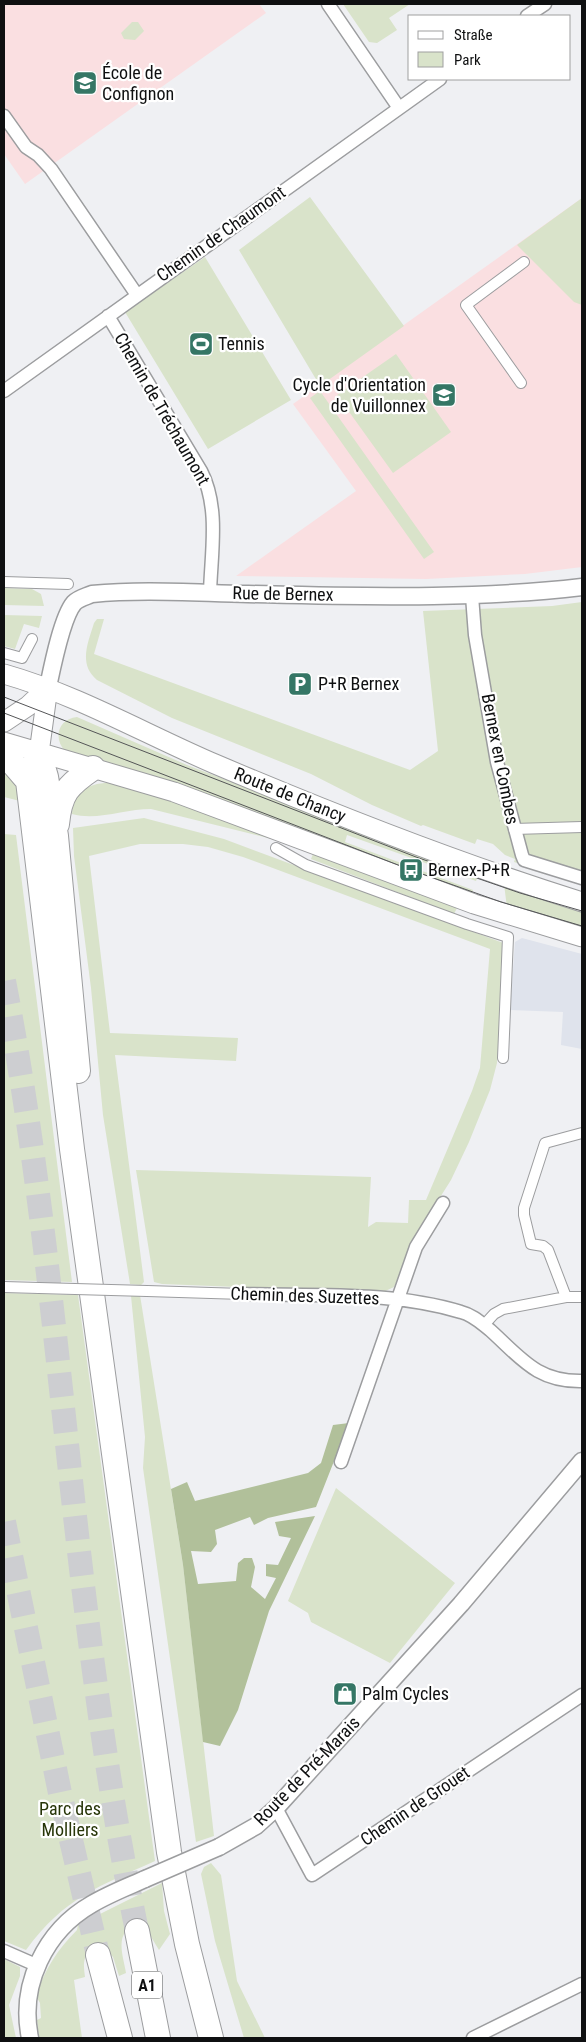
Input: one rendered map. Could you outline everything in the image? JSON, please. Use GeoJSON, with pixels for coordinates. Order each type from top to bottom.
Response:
{"type":"FeatureCollection","features":[{"type":"Feature","properties":{"kind":"highway"},"geometry":{"type":"LineString","coordinates":[[4,753],[28,781]]}},
{"type":"Feature","properties":{"kind":"highway"},"geometry":{"type":"LineString","coordinates":[[39,753],[28,781],[72,1149],[168,1842],[187,1944],[211,2038]]}},
{"type":"Feature","properties":{"kind":"highway"},"geometry":{"type":"LineString","coordinates":[[39,753],[46,777],[56,836],[87,1155],[178,1811],[203,1946],[228,2038]]}},
{"type":"Feature","properties":{"kind":"highway"},"geometry":{"type":"LineString","coordinates":[[56,836],[58,809],[65,792],[71,784],[93,768]]}},
{"type":"Feature","properties":{"kind":"highway","name":"A1"},"geometry":{"type":"LineString","coordinates":[[137,1931],[158,2038]]}},
{"type":"Feature","properties":{"kind":"highway","name":"A1"},"geometry":{"type":"LineString","coordinates":[[98,1955],[120,2038]]}},
{"type":"Feature","properties":{"kind":"main road","name":"Route de Chancy"},"geometry":{"type":"LineString","coordinates":[[4,674],[48,687],[216,764],[357,822],[491,873],[582,902]]}},
{"type":"Feature","properties":{"kind":"main road"},"geometry":{"type":"LineString","coordinates":[[4,722],[28,706],[48,687]]}},
{"type":"Feature","properties":{"kind":"main road"},"geometry":{"type":"LineString","coordinates":[[39,753],[48,687]]}},
{"type":"Feature","properties":{"kind":"main road","name":"Route de Chancy"},"geometry":{"type":"LineString","coordinates":[[4,742],[200,800],[467,901],[582,937]]}},
{"type":"Feature","properties":{"kind":"street"},"geometry":{"type":"LineString","coordinates":[[328,4],[399,108]]}},
{"type":"Feature","properties":{"kind":"street"},"geometry":{"type":"LineString","coordinates":[[528,15],[545,4]]}},
{"type":"Feature","properties":{"kind":"street","name":"Chemin de Chaumont"},"geometry":{"type":"LineString","coordinates":[[4,391],[439,80]]}},
{"type":"Feature","properties":{"kind":"street"},"geometry":{"type":"LineString","coordinates":[[4,116],[26,147],[38,155],[51,169],[137,295]]}},
{"type":"Feature","properties":{"kind":"street"},"geometry":{"type":"LineString","coordinates":[[521,383],[466,305],[524,262]]}},
{"type":"Feature","properties":{"kind":"street","name":"Chemin de Tréchaumont"},"geometry":{"type":"LineString","coordinates":[[108,316],[201,471],[209,489],[213,511],[210,593]]}},
{"type":"Feature","properties":{"kind":"street"},"geometry":{"type":"LineString","coordinates":[[4,582],[68,584]]}},
{"type":"Feature","properties":{"kind":"street","name":"Rue de Bernex"},"geometry":{"type":"LineString","coordinates":[[48,687],[70,609],[81,598],[107,593],[472,596],[582,587]]}},
{"type":"Feature","properties":{"kind":"street","name":"Bernex en Combes"},"geometry":{"type":"LineString","coordinates":[[472,596],[475,635],[480,654],[498,762],[514,829],[524,860],[582,878]]}},
{"type":"Feature","properties":{"kind":"street"},"geometry":{"type":"LineString","coordinates":[[4,653],[22,658],[32,639]]}},
{"type":"Feature","properties":{"kind":"street"},"geometry":{"type":"LineString","coordinates":[[514,829],[582,827]]}},
{"type":"Feature","properties":{"kind":"street"},"geometry":{"type":"LineString","coordinates":[[276,848],[306,865],[466,924],[508,937],[503,1058]]}},
{"type":"Feature","properties":{"kind":"street"},"geometry":{"type":"LineString","coordinates":[[566,1297],[548,1250],[543,1246],[531,1244],[524,1215],[545,1143],[582,1133]]}},
{"type":"Feature","properties":{"kind":"street"},"geometry":{"type":"LineString","coordinates":[[341,1462],[416,1247],[443,1203]]}},
{"type":"Feature","properties":{"kind":"street","name":"Chemin des Suzettes"},"geometry":{"type":"LineString","coordinates":[[4,1287],[398,1300],[464,1312],[484,1326],[529,1367],[561,1381],[582,1381]]}},
{"type":"Feature","properties":{"kind":"street"},"geometry":{"type":"LineString","coordinates":[[484,1326],[494,1314],[503,1309],[566,1297],[582,1297]]}},
{"type":"Feature","properties":{"kind":"street","name":"Route de Pré-Marais"},"geometry":{"type":"LineString","coordinates":[[30,2038],[27,2003],[36,1965],[48,1944],[66,1922],[92,1904],[219,1847],[256,1826],[276,1808],[461,1604],[582,1461]]}},
{"type":"Feature","properties":{"kind":"street","name":"Chemin de Grouet"},"geometry":{"type":"LineString","coordinates":[[276,1808],[312,1875],[582,1695]]}},
{"type":"Feature","properties":{"kind":"street"},"geometry":{"type":"LineString","coordinates":[[4,1951],[36,1965]]}},
{"type":"Feature","properties":{"kind":"street"},"geometry":{"type":"LineString","coordinates":[[473,2038],[582,1984]]}},
{"type":"Feature","properties":{"kind":"shaded area","name":"École de Confignon"},"geometry":{"type":"Polygon","coordinates":[[[4,4],[259,4],[266,13],[25,184],[4,154],[4,4]]]}},
{"type":"Feature","properties":{"kind":"shaded area","name":"Cycle d'Orientation de Vuillonnex"},"geometry":{"type":"Polygon","coordinates":[[[582,198],[582,567],[525,574],[426,579],[236,576],[356,491],[293,404],[582,198]]]}},
{"type":"Feature","properties":{"kind":"shaded area"},"geometry":{"type":"Polygon","coordinates":[[[522,938],[582,954],[582,1049],[561,1045],[563,1012],[510,1010],[515,942],[522,938]]]}},
{"type":"Feature","properties":{"kind":"green space"},"geometry":{"type":"Polygon","coordinates":[[[343,4],[410,4],[389,18],[397,30],[377,43],[369,42],[343,4]]]}},
{"type":"Feature","properties":{"kind":"green space"},"geometry":{"type":"Polygon","coordinates":[[[132,22],[138,22],[144,31],[135,40],[124,39],[121,33],[132,22]]]}},
{"type":"Feature","properties":{"kind":"green space"},"geometry":{"type":"Polygon","coordinates":[[[310,197],[404,326],[320,386],[239,250],[310,197]]]}},
{"type":"Feature","properties":{"kind":"green space"},"geometry":{"type":"Polygon","coordinates":[[[582,198],[582,305],[574,302],[517,245],[582,198]]]}},
{"type":"Feature","properties":{"kind":"green space","name":"Tennis"},"geometry":{"type":"Polygon","coordinates":[[[205,257],[291,400],[208,449],[125,312],[205,257]]]}},
{"type":"Feature","properties":{"kind":"green space"},"geometry":{"type":"Polygon","coordinates":[[[396,354],[451,432],[393,473],[337,395],[396,354]]]}},
{"type":"Feature","properties":{"kind":"green space"},"geometry":{"type":"Polygon","coordinates":[[[320,391],[434,552],[424,559],[310,398],[320,391]]]}},
{"type":"Feature","properties":{"kind":"green space"},"geometry":{"type":"Polygon","coordinates":[[[4,588],[32,589],[41,594],[44,606],[4,605],[4,588]]]}},
{"type":"Feature","properties":{"kind":"green space"},"geometry":{"type":"Polygon","coordinates":[[[582,602],[582,883],[514,862],[515,859],[505,855],[493,844],[477,839],[475,844],[423,825],[421,826],[372,805],[311,774],[172,718],[97,680],[91,674],[86,660],[87,646],[94,623],[97,619],[104,619],[94,654],[410,770],[438,751],[423,611],[552,606],[582,602]]]}},
{"type":"Feature","properties":{"kind":"green space"},"geometry":{"type":"Polygon","coordinates":[[[4,615],[42,616],[39,628],[24,624],[15,649],[4,646],[4,615]]]}},
{"type":"Feature","properties":{"kind":"green space"},"geometry":{"type":"Polygon","coordinates":[[[77,717],[187,765],[478,876],[476,881],[347,835],[345,842],[473,890],[471,896],[65,751],[59,740],[59,730],[65,721],[77,717]]]}},
{"type":"Feature","properties":{"kind":"green space"},"geometry":{"type":"Polygon","coordinates":[[[4,762],[17,784],[20,801],[4,797],[4,762]]]}},
{"type":"Feature","properties":{"kind":"green space"},"geometry":{"type":"Polygon","coordinates":[[[108,783],[146,792],[275,837],[272,839],[151,809],[91,816],[72,814],[76,800],[83,791],[94,785],[108,783]]]}},
{"type":"Feature","properties":{"kind":"green space"},"geometry":{"type":"Polygon","coordinates":[[[144,818],[224,839],[506,944],[497,1063],[490,1090],[451,1180],[420,1229],[394,1287],[381,1293],[162,1284],[154,1282],[136,1170],[371,1177],[368,1227],[376,1222],[408,1223],[409,1200],[426,1200],[480,1068],[490,949],[243,857],[208,847],[183,844],[140,844],[89,856],[110,1033],[238,1038],[236,1061],[115,1055],[144,1282],[141,1285],[130,1284],[103,1115],[91,988],[74,856],[73,828],[144,818]]]}},
{"type":"Feature","properties":{"kind":"green space"},"geometry":{"type":"Polygon","coordinates":[[[4,834],[16,835],[72,1282],[4,1280],[4,834]]]}},
{"type":"Feature","properties":{"kind":"green space"},"geometry":{"type":"Polygon","coordinates":[[[313,854],[457,908],[454,914],[311,859],[313,854]]]}},
{"type":"Feature","properties":{"kind":"green space"},"geometry":{"type":"Polygon","coordinates":[[[504,884],[582,908],[582,930],[507,908],[504,884]]]}},
{"type":"Feature","properties":{"kind":"green space","name":"Parc des Molliers"},"geometry":{"type":"Polygon","coordinates":[[[4,1293],[78,1295],[155,1861],[116,1878],[69,1905],[40,1932],[26,1950],[4,1941],[4,1293]]]}},
{"type":"Feature","properties":{"kind":"green space"},"geometry":{"type":"Polygon","coordinates":[[[140,1295],[183,1565],[214,1836],[196,1842],[143,1468],[145,1437],[131,1296],[140,1295]]]}},
{"type":"Feature","properties":{"kind":"green space"},"geometry":{"type":"Polygon","coordinates":[[[349,1423],[316,1507],[268,1518],[254,1525],[250,1517],[215,1530],[217,1544],[211,1552],[191,1551],[198,1584],[236,1581],[238,1563],[244,1558],[252,1558],[255,1567],[251,1587],[265,1599],[276,1578],[266,1576],[266,1564],[278,1565],[291,1538],[279,1536],[275,1522],[315,1516],[269,1611],[238,1710],[220,1746],[203,1742],[183,1565],[171,1489],[187,1482],[195,1501],[308,1473],[321,1463],[333,1425],[349,1423]]]}},
{"type":"Feature","properties":{"kind":"green space"},"geometry":{"type":"Polygon","coordinates":[[[336,1488],[455,1583],[390,1663],[311,1622],[308,1613],[288,1601],[336,1488]]]}},
{"type":"Feature","properties":{"kind":"green space"},"geometry":{"type":"Polygon","coordinates":[[[211,1863],[221,1875],[237,1981],[265,2038],[244,2038],[215,1941],[201,1874],[204,1867],[211,1863]]]}},
{"type":"Feature","properties":{"kind":"green space"},"geometry":{"type":"Polygon","coordinates":[[[162,1883],[164,1911],[170,1934],[159,1950],[148,1932],[126,1931],[123,1935],[122,1946],[126,1973],[119,1976],[113,1957],[108,1952],[89,1952],[84,1961],[85,1977],[74,1980],[82,2038],[39,2038],[37,2020],[41,2018],[40,2003],[36,1996],[52,1960],[77,1930],[78,1925],[162,1883]]]}},
{"type":"Feature","properties":{"kind":"green space"},"geometry":{"type":"Polygon","coordinates":[[[4,1959],[20,1967],[20,1976],[9,2005],[16,2038],[4,2038],[4,1959]]]}},
{"type":"Feature","properties":{"kind":"tunnel"},"geometry":{"type":"LineString","coordinates":[[4,981],[33,1155],[99,1711],[119,1837],[137,1931]]}},
{"type":"Feature","properties":{"kind":"tunnel"},"geometry":{"type":"LineString","coordinates":[[4,1522],[60,1793],[98,1955]]}},
{"type":"Feature","properties":{"kind":"tram line"},"geometry":{"type":"LineString","coordinates":[[4,697],[416,857],[520,893],[582,911]]}},
{"type":"Feature","properties":{"kind":"tram line"},"geometry":{"type":"LineString","coordinates":[[4,713],[411,870],[501,902],[582,926]]}},
{"type":"Feature","properties":{"kind":"place","name":"École de Confignon"},"geometry":{"type":"Point","coordinates":[85,83]}},
{"type":"Feature","properties":{"kind":"place","name":"Tennis"},"geometry":{"type":"Point","coordinates":[201,344]}},
{"type":"Feature","properties":{"kind":"place","name":"Cycle d'Orientation de Vuillonnex"},"geometry":{"type":"Point","coordinates":[444,395]}},
{"type":"Feature","properties":{"kind":"place","name":"P+R Bernex"},"geometry":{"type":"Point","coordinates":[300,684]}},
{"type":"Feature","properties":{"kind":"place","name":"Bernex-P+R"},"geometry":{"type":"Point","coordinates":[411,870]}},
{"type":"Feature","properties":{"kind":"place","name":"Palm Cycles"},"geometry":{"type":"Point","coordinates":[345,1694]}}]}
